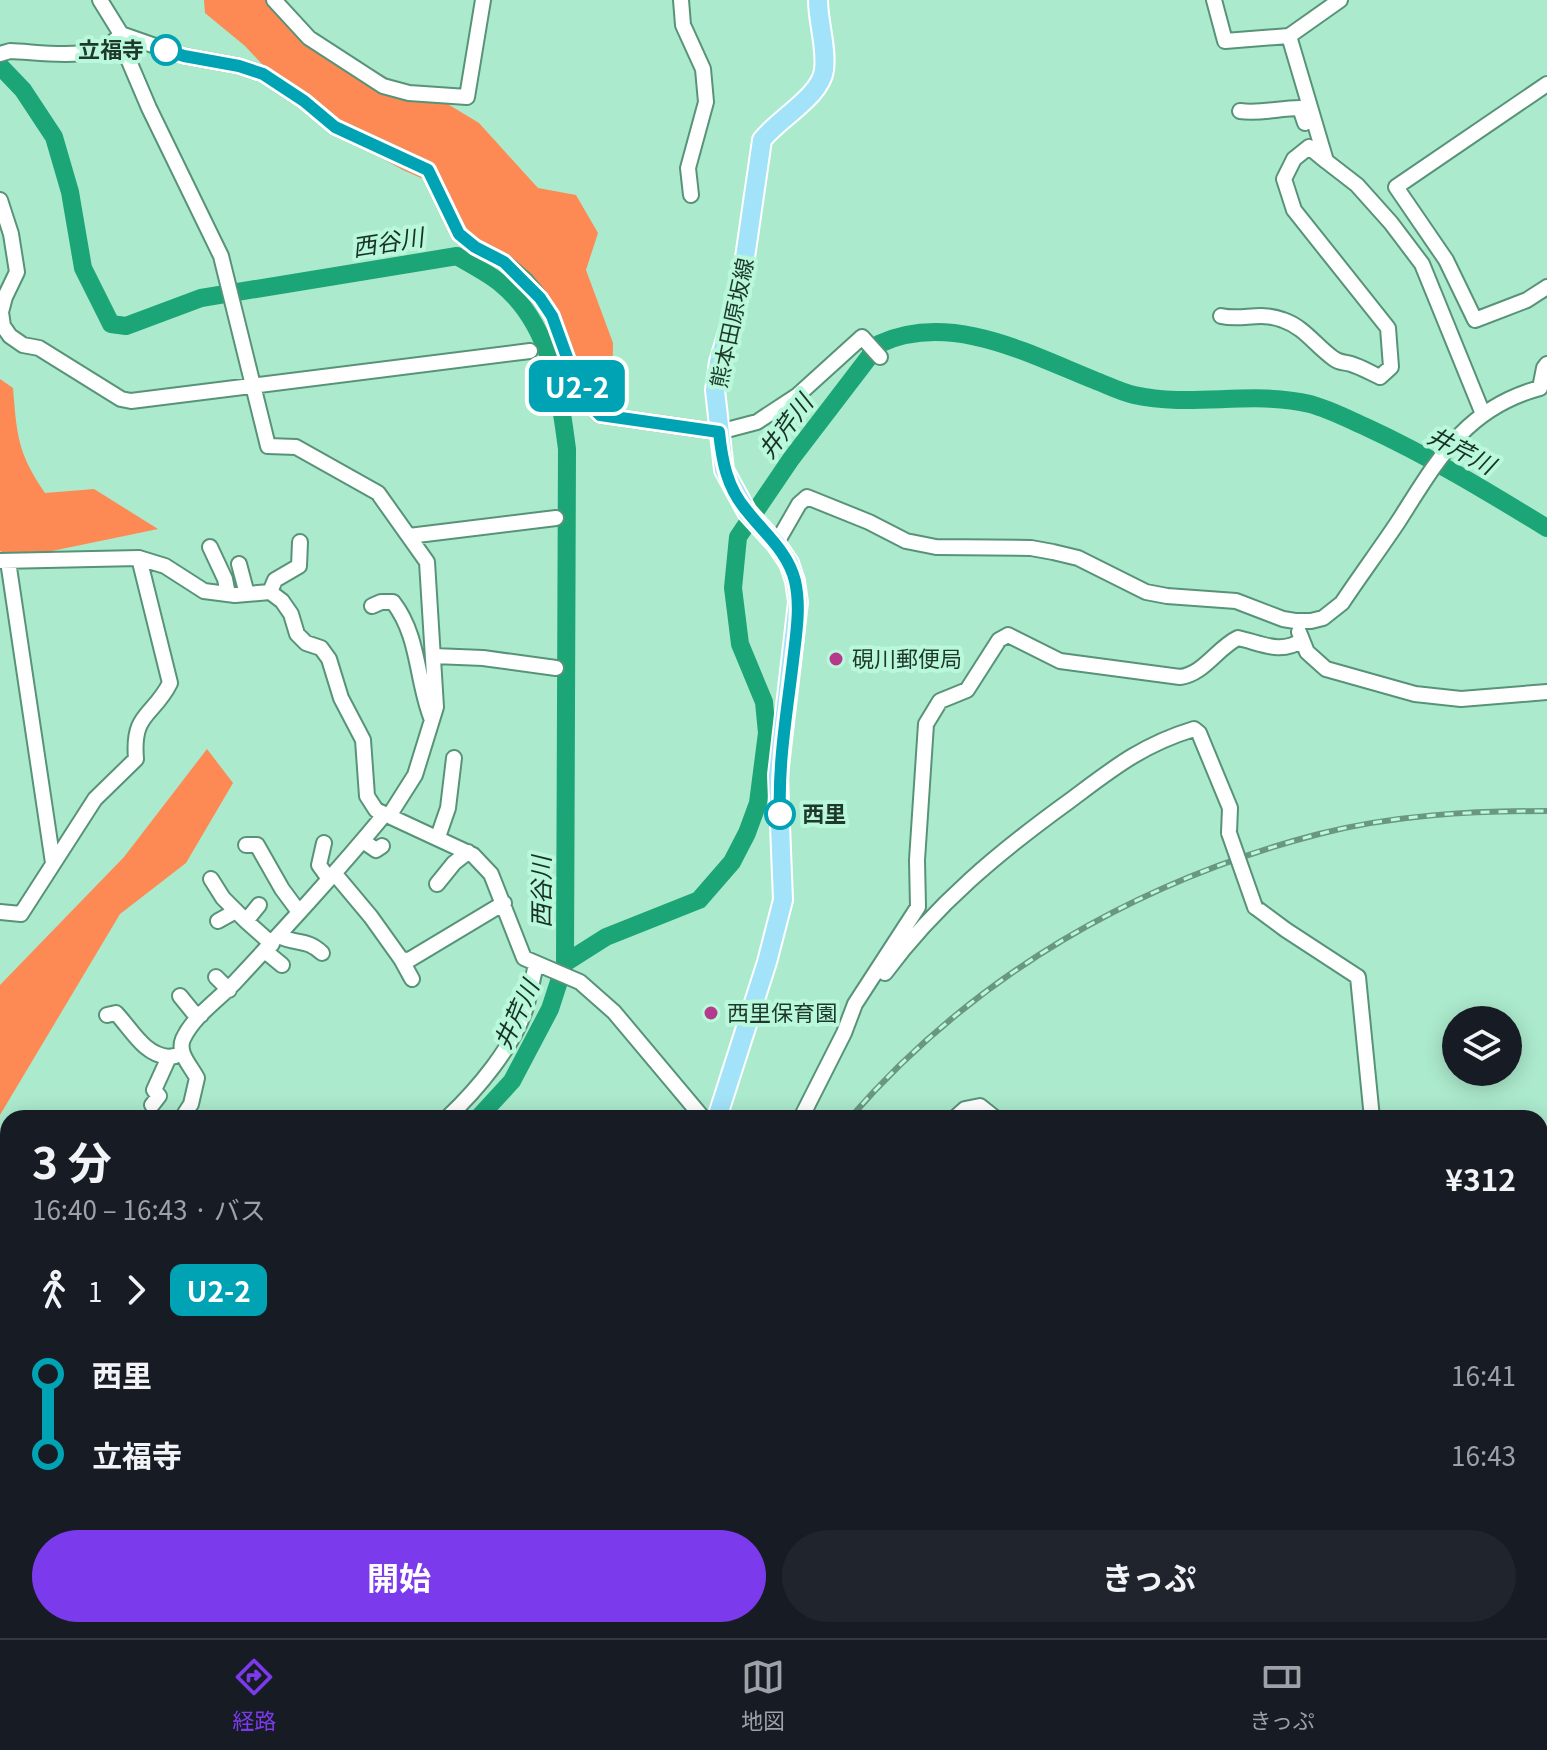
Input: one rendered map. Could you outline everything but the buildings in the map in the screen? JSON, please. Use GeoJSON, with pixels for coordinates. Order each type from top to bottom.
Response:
{"type":"FeatureCollection","features":[{"type":"Feature","properties":{"kind":"main road","name":"熊本田原坂線"},"geometry":{"type":"LineString","coordinates":[[720,1110],[767,962],[783,900],[778,775],[798,602],[789,563],[753,518],[724,470],[715,390],[719,362],[740,292],[762,140],[819,85],[824,72],[818,0]]}},
{"type":"Feature","properties":{"kind":"street"},"geometry":{"type":"LineString","coordinates":[[100,0],[121,34],[123,47],[149,108],[221,256],[268,446],[296,447],[378,493],[427,562],[434,656],[436,707],[415,775],[387,815],[332,877],[229,990],[201,1015],[183,1039],[154,1090],[159,1096],[152,1105]]}},
{"type":"Feature","properties":{"kind":"street"},"geometry":{"type":"LineString","coordinates":[[274,0],[309,38],[383,86],[409,93],[467,97],[483,0]]}},
{"type":"Feature","properties":{"kind":"street"},"geometry":{"type":"LineString","coordinates":[[681,0],[683,25],[703,69],[706,102],[688,168],[691,195]]}},
{"type":"Feature","properties":{"kind":"street"},"geometry":{"type":"LineString","coordinates":[[1214,0],[1225,41],[1289,36],[1340,0]]}},
{"type":"Feature","properties":{"kind":"street"},"geometry":{"type":"LineString","coordinates":[[3,48],[79,53],[113,44],[121,34]]}},
{"type":"Feature","properties":{"kind":"street"},"geometry":{"type":"LineString","coordinates":[[121,34],[184,56],[239,66],[263,74],[304,101],[335,127],[428,170],[459,234],[475,247],[504,262],[540,298],[552,316],[581,396],[600,415],[719,432],[757,422],[775,412],[862,337],[880,357]]}},
{"type":"Feature","properties":{"kind":"street"},"geometry":{"type":"LineString","coordinates":[[1289,36],[1326,161]]}},
{"type":"Feature","properties":{"kind":"street"},"geometry":{"type":"LineString","coordinates":[[1547,84],[1396,187],[1446,260],[1475,320],[1527,300],[1547,287]]}},
{"type":"Feature","properties":{"kind":"street"},"geometry":{"type":"LineString","coordinates":[[1240,111],[1257,114],[1275,108],[1300,108],[1310,140],[1326,161]]}},
{"type":"Feature","properties":{"kind":"street"},"geometry":{"type":"LineString","coordinates":[[1221,316],[1237,319],[1248,314],[1265,315],[1286,320],[1339,362],[1380,377],[1391,367],[1388,328],[1294,210],[1284,179],[1294,159],[1309,147],[1357,185],[1422,264],[1483,414]]}},
{"type":"Feature","properties":{"kind":"street"},"geometry":{"type":"LineString","coordinates":[[0,200],[11,234],[17,272],[1,312],[3,326],[10,336],[23,345],[39,348],[121,399],[131,401],[530,351]]}},
{"type":"Feature","properties":{"kind":"street"},"geometry":{"type":"LineString","coordinates":[[776,544],[799,504],[807,497],[906,541],[936,547],[1053,552],[1078,558],[1146,592],[1236,601],[1283,619],[1311,621],[1323,618],[1342,603],[1446,448],[1483,414],[1514,395],[1544,387],[1544,368],[1547,364]]}},
{"type":"Feature","properties":{"kind":"street"},"geometry":{"type":"LineString","coordinates":[[409,536],[556,518]]}},
{"type":"Feature","properties":{"kind":"street"},"geometry":{"type":"LineString","coordinates":[[270,592],[275,580],[299,566],[300,542]]}},
{"type":"Feature","properties":{"kind":"street"},"geometry":{"type":"LineString","coordinates":[[210,547],[225,579],[228,594]]}},
{"type":"Feature","properties":{"kind":"street"},"geometry":{"type":"LineString","coordinates":[[0,912],[21,914],[95,799],[136,759],[134,738],[144,716],[170,683],[139,558]]}},
{"type":"Feature","properties":{"kind":"street"},"geometry":{"type":"LineString","coordinates":[[53,863],[4,561],[139,558],[165,566],[204,591],[228,594],[270,592],[282,601],[291,614],[297,634],[306,643],[321,648],[329,659],[341,698],[363,740],[367,796],[376,810],[468,852],[491,874],[524,958],[580,982],[620,1018],[696,1110]]}},
{"type":"Feature","properties":{"kind":"street"},"geometry":{"type":"LineString","coordinates":[[239,564],[247,594]]}},
{"type":"Feature","properties":{"kind":"street"},"geometry":{"type":"LineString","coordinates":[[372,606],[393,602],[402,614],[418,655],[426,706],[432,720]]}},
{"type":"Feature","properties":{"kind":"street"},"geometry":{"type":"LineString","coordinates":[[1295,621],[1307,652],[1326,669],[1415,694],[1461,699],[1547,692]]}},
{"type":"Feature","properties":{"kind":"street"},"geometry":{"type":"LineString","coordinates":[[805,1110],[844,1033],[855,1004],[918,907],[917,860],[926,724],[940,701],[967,690],[999,640],[1008,635],[1060,661],[1180,677],[1198,670],[1225,644],[1238,638],[1272,648],[1290,647],[1302,640]]}},
{"type":"Feature","properties":{"kind":"street"},"geometry":{"type":"LineString","coordinates":[[434,656],[483,658],[556,668]]}},
{"type":"Feature","properties":{"kind":"street"},"geometry":{"type":"LineString","coordinates":[[844,1033],[919,930],[964,883],[1123,760],[1194,729],[1201,738],[1230,808],[1229,833],[1255,907],[1358,977],[1371,1110]]}},
{"type":"Feature","properties":{"kind":"street"},"geometry":{"type":"LineString","coordinates":[[438,837],[448,808],[454,758]]}},
{"type":"Feature","properties":{"kind":"street"},"geometry":{"type":"LineString","coordinates":[[363,841],[376,850],[382,846]]}},
{"type":"Feature","properties":{"kind":"street"},"geometry":{"type":"LineString","coordinates":[[324,843],[319,865],[371,917],[412,979]]}},
{"type":"Feature","properties":{"kind":"street"},"geometry":{"type":"LineString","coordinates":[[246,845],[257,845],[299,912]]}},
{"type":"Feature","properties":{"kind":"street"},"geometry":{"type":"LineString","coordinates":[[437,884],[454,863],[468,852]]}},
{"type":"Feature","properties":{"kind":"street"},"geometry":{"type":"LineString","coordinates":[[211,879],[223,898],[272,944],[282,965]]}},
{"type":"Feature","properties":{"kind":"street"},"geometry":{"type":"LineString","coordinates":[[401,959],[409,960],[504,903]]}},
{"type":"Feature","properties":{"kind":"street"},"geometry":{"type":"LineString","coordinates":[[218,921],[241,916],[259,905]]}},
{"type":"Feature","properties":{"kind":"street"},"geometry":{"type":"LineString","coordinates":[[272,944],[289,941],[311,943],[322,953]]}},
{"type":"Feature","properties":{"kind":"street"},"geometry":{"type":"LineString","coordinates":[[454,1110],[500,1057],[512,1038],[541,967]]}},
{"type":"Feature","properties":{"kind":"street"},"geometry":{"type":"LineString","coordinates":[[216,977],[229,990]]}},
{"type":"Feature","properties":{"kind":"street"},"geometry":{"type":"LineString","coordinates":[[180,996],[193,1012],[201,1015]]}},
{"type":"Feature","properties":{"kind":"street"},"geometry":{"type":"LineString","coordinates":[[107,1015],[116,1013],[148,1051],[159,1056],[176,1056],[197,1078],[187,1110]]}},
{"type":"Feature","properties":{"kind":"street"},"geometry":{"type":"LineString","coordinates":[[964,1110],[980,1106],[985,1110]]}},
{"type":"Feature","properties":{"kind":"shaded area"},"geometry":{"type":"Polygon","coordinates":[[[204,0],[278,0],[329,48],[446,103],[479,123],[538,188],[576,195],[598,233],[586,270],[613,343],[612,416],[595,412],[581,382],[564,327],[505,265],[479,246],[437,185],[341,136],[291,95],[245,46],[205,13],[204,0]]]}},
{"type":"Feature","properties":{"kind":"shaded area"},"geometry":{"type":"Polygon","coordinates":[[[0,379],[13,388],[20,443],[45,493],[94,489],[158,529],[18,558],[0,551],[0,379]]]}},
{"type":"Feature","properties":{"kind":"shaded area"},"geometry":{"type":"Polygon","coordinates":[[[207,749],[233,783],[186,863],[120,914],[3,1110],[0,1110],[0,985],[124,857],[207,749]]]}},
{"type":"Feature","properties":{"kind":"waterway","name":"西谷川"},"geometry":{"type":"LineString","coordinates":[[0,66],[23,90],[54,137],[70,192],[83,268],[111,324],[126,326],[201,298],[457,256],[499,282],[530,317],[549,358],[567,449],[565,963]]}},
{"type":"Feature","properties":{"kind":"waterway","name":"井芹川"},"geometry":{"type":"LineString","coordinates":[[485,1110],[512,1081],[550,1009],[565,963],[606,937],[699,900],[732,862],[747,833],[758,803],[767,733],[764,702],[740,644],[733,588],[738,537],[791,459],[879,344],[906,335],[933,332],[961,334],[1016,348],[1134,395],[1156,399],[1266,399],[1310,404],[1413,450],[1547,528]]}},
{"type":"Feature","properties":{"kind":"railway"},"geometry":{"type":"LineString","coordinates":[[858,1110],[898,1067],[950,1020],[1004,978],[1062,940],[1186,878],[1319,834],[1375,822],[1432,815],[1547,811]]}},
{"type":"Feature","properties":{"kind":"bus line","name":"U2-2"},"geometry":{"type":"LineString","coordinates":[[166,50],[263,74],[304,101],[335,127],[428,170],[459,234],[475,247],[504,262],[540,298],[552,316],[581,396],[600,415],[719,432],[724,470],[741,504],[776,544],[789,563],[795,581],[798,602],[796,633],[778,775],[780,814]]}},
{"type":"Feature","properties":{"kind":"place","name":"立福寺"},"geometry":{"type":"Point","coordinates":[166,50]}},
{"type":"Feature","properties":{"kind":"place","name":"硯川郵便局"},"geometry":{"type":"Point","coordinates":[836,659]}},
{"type":"Feature","properties":{"kind":"place","name":"西里"},"geometry":{"type":"Point","coordinates":[780,814]}},
{"type":"Feature","properties":{"kind":"place","name":"西里保育園"},"geometry":{"type":"Point","coordinates":[711,1013]}}]}
